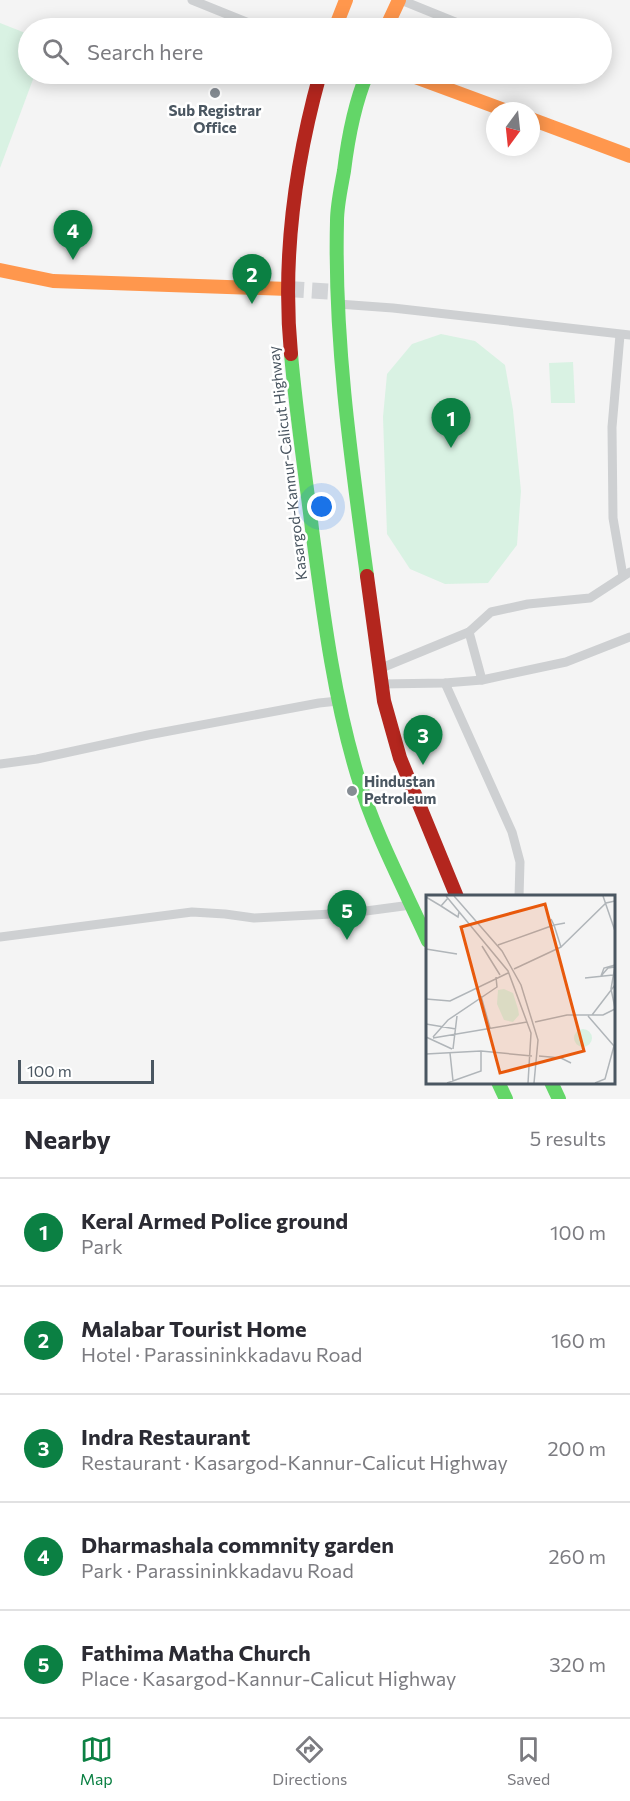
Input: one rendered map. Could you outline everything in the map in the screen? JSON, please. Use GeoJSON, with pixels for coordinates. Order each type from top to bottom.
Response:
{"type":"FeatureCollection","features":[{"type":"Feature","properties":{"kind":"main road"},"geometry":{"type":"LineString","coordinates":[[339,18],[346,0]]}},
{"type":"Feature","properties":{"kind":"main road"},"geometry":{"type":"LineString","coordinates":[[392,18],[400,0]]}},
{"type":"Feature","properties":{"kind":"main road","name":"Kasargod-Kannur-Calicut Highway"},"geometry":{"type":"LineString","coordinates":[[317,84],[300,157],[294,205],[287,314],[319,580],[338,701],[357,775],[387,854],[426,937]]}},
{"type":"Feature","properties":{"kind":"main road"},"geometry":{"type":"LineString","coordinates":[[363,84],[349,136],[337,219],[338,304],[349,442],[384,701],[400,758],[456,895]]}},
{"type":"Feature","properties":{"kind":"main road"},"geometry":{"type":"LineString","coordinates":[[434,84],[486,103]]}},
{"type":"Feature","properties":{"kind":"main road"},"geometry":{"type":"LineString","coordinates":[[540,122],[630,156]]}},
{"type":"Feature","properties":{"kind":"main road"},"geometry":{"type":"LineString","coordinates":[[0,270],[53,281],[288,289]]}},
{"type":"Feature","properties":{"kind":"main road"},"geometry":{"type":"LineString","coordinates":[[498,1084],[506,1099]]}},
{"type":"Feature","properties":{"kind":"main road"},"geometry":{"type":"LineString","coordinates":[[552,1084],[559,1099]]}},
{"type":"Feature","properties":{"kind":"street"},"geometry":{"type":"LineString","coordinates":[[192,0],[236,18]]}},
{"type":"Feature","properties":{"kind":"street"},"geometry":{"type":"LineString","coordinates":[[400,0],[445,18]]}},
{"type":"Feature","properties":{"kind":"street"},"geometry":{"type":"LineString","coordinates":[[338,304],[424,311],[625,335],[612,427],[613,518],[626,574],[590,598],[528,604],[491,612],[469,632],[379,669]]}},
{"type":"Feature","properties":{"kind":"street"},"geometry":{"type":"LineString","coordinates":[[469,632],[482,680]]}},
{"type":"Feature","properties":{"kind":"street"},"geometry":{"type":"LineString","coordinates":[[381,684],[482,680],[566,662],[630,637]]}},
{"type":"Feature","properties":{"kind":"street"},"geometry":{"type":"LineString","coordinates":[[445,683],[512,832],[520,862],[519,895]]}},
{"type":"Feature","properties":{"kind":"street"},"geometry":{"type":"LineString","coordinates":[[0,764],[37,759],[160,733],[338,701]]}},
{"type":"Feature","properties":{"kind":"street"},"geometry":{"type":"LineString","coordinates":[[0,937],[192,912],[254,918],[351,913],[411,905]]}},
{"type":"Feature","properties":{"kind":"green space"},"geometry":{"type":"Polygon","coordinates":[[[0,23],[18,30],[18,84],[31,84],[0,168],[0,23]]]}},
{"type":"Feature","properties":{"kind":"green space"},"geometry":{"type":"Polygon","coordinates":[[[441,334],[475,341],[505,365],[513,410],[521,491],[517,545],[488,583],[445,584],[410,569],[387,534],[383,417],[387,374],[412,344],[441,334]]]}},
{"type":"Feature","properties":{"kind":"green space"},"geometry":{"type":"Polygon","coordinates":[[[573,362],[575,403],[551,403],[549,363],[573,362]]]}},
{"type":"Feature","properties":{"kind":"tunnel"},"geometry":{"type":"LineString","coordinates":[[288,289],[338,292]]}},
{"type":"Feature","properties":{"kind":"traffic: fast"},"geometry":{"type":"LineString","coordinates":[[363,84],[352,122],[339,196],[337,266],[345,399],[367,576]]}},
{"type":"Feature","properties":{"kind":"traffic: fast"},"geometry":{"type":"LineString","coordinates":[[291,354],[320,591],[341,714],[357,774],[372,817],[426,937]]}},
{"type":"Feature","properties":{"kind":"traffic: fast"},"geometry":{"type":"LineString","coordinates":[[499,1084],[506,1099]]}},
{"type":"Feature","properties":{"kind":"traffic: fast"},"geometry":{"type":"LineString","coordinates":[[552,1084],[559,1099]]}},
{"type":"Feature","properties":{"kind":"traffic: slow"},"geometry":{"type":"LineString","coordinates":[[339,18],[346,0]]}},
{"type":"Feature","properties":{"kind":"traffic: slow"},"geometry":{"type":"LineString","coordinates":[[391,18],[399,0]]}},
{"type":"Feature","properties":{"kind":"traffic: slow"},"geometry":{"type":"LineString","coordinates":[[434,84],[486,103]]}},
{"type":"Feature","properties":{"kind":"traffic: slow"},"geometry":{"type":"LineString","coordinates":[[540,122],[630,156]]}},
{"type":"Feature","properties":{"kind":"traffic: slow"},"geometry":{"type":"LineString","coordinates":[[0,270],[53,281],[288,289]]}},
{"type":"Feature","properties":{"kind":"traffic: jam"},"geometry":{"type":"LineString","coordinates":[[291,354],[288,284],[293,213],[297,178],[317,84]]}},
{"type":"Feature","properties":{"kind":"traffic: jam"},"geometry":{"type":"LineString","coordinates":[[367,576],[384,701],[400,758],[456,895]]}},
{"type":"Feature","properties":{"kind":"place","name":"Sub Registrar Office"},"geometry":{"type":"Point","coordinates":[215,93]}},
{"type":"Feature","properties":{"kind":"place","name":"Dharmashala commnity garden"},"geometry":{"type":"Point","coordinates":[73,260]}},
{"type":"Feature","properties":{"kind":"place","name":"Malabar Tourist Home"},"geometry":{"type":"Point","coordinates":[252,304]}},
{"type":"Feature","properties":{"kind":"place","name":"Keral Armed Police ground"},"geometry":{"type":"Point","coordinates":[451,448]}},
{"type":"Feature","properties":{"kind":"place","name":"Indra Restaurant"},"geometry":{"type":"Point","coordinates":[423,765]}},
{"type":"Feature","properties":{"kind":"place","name":"Hindustan Petroleum"},"geometry":{"type":"Point","coordinates":[352,791]}},
{"type":"Feature","properties":{"kind":"place","name":"Fathima Matha Church"},"geometry":{"type":"Point","coordinates":[347,940]}}]}
